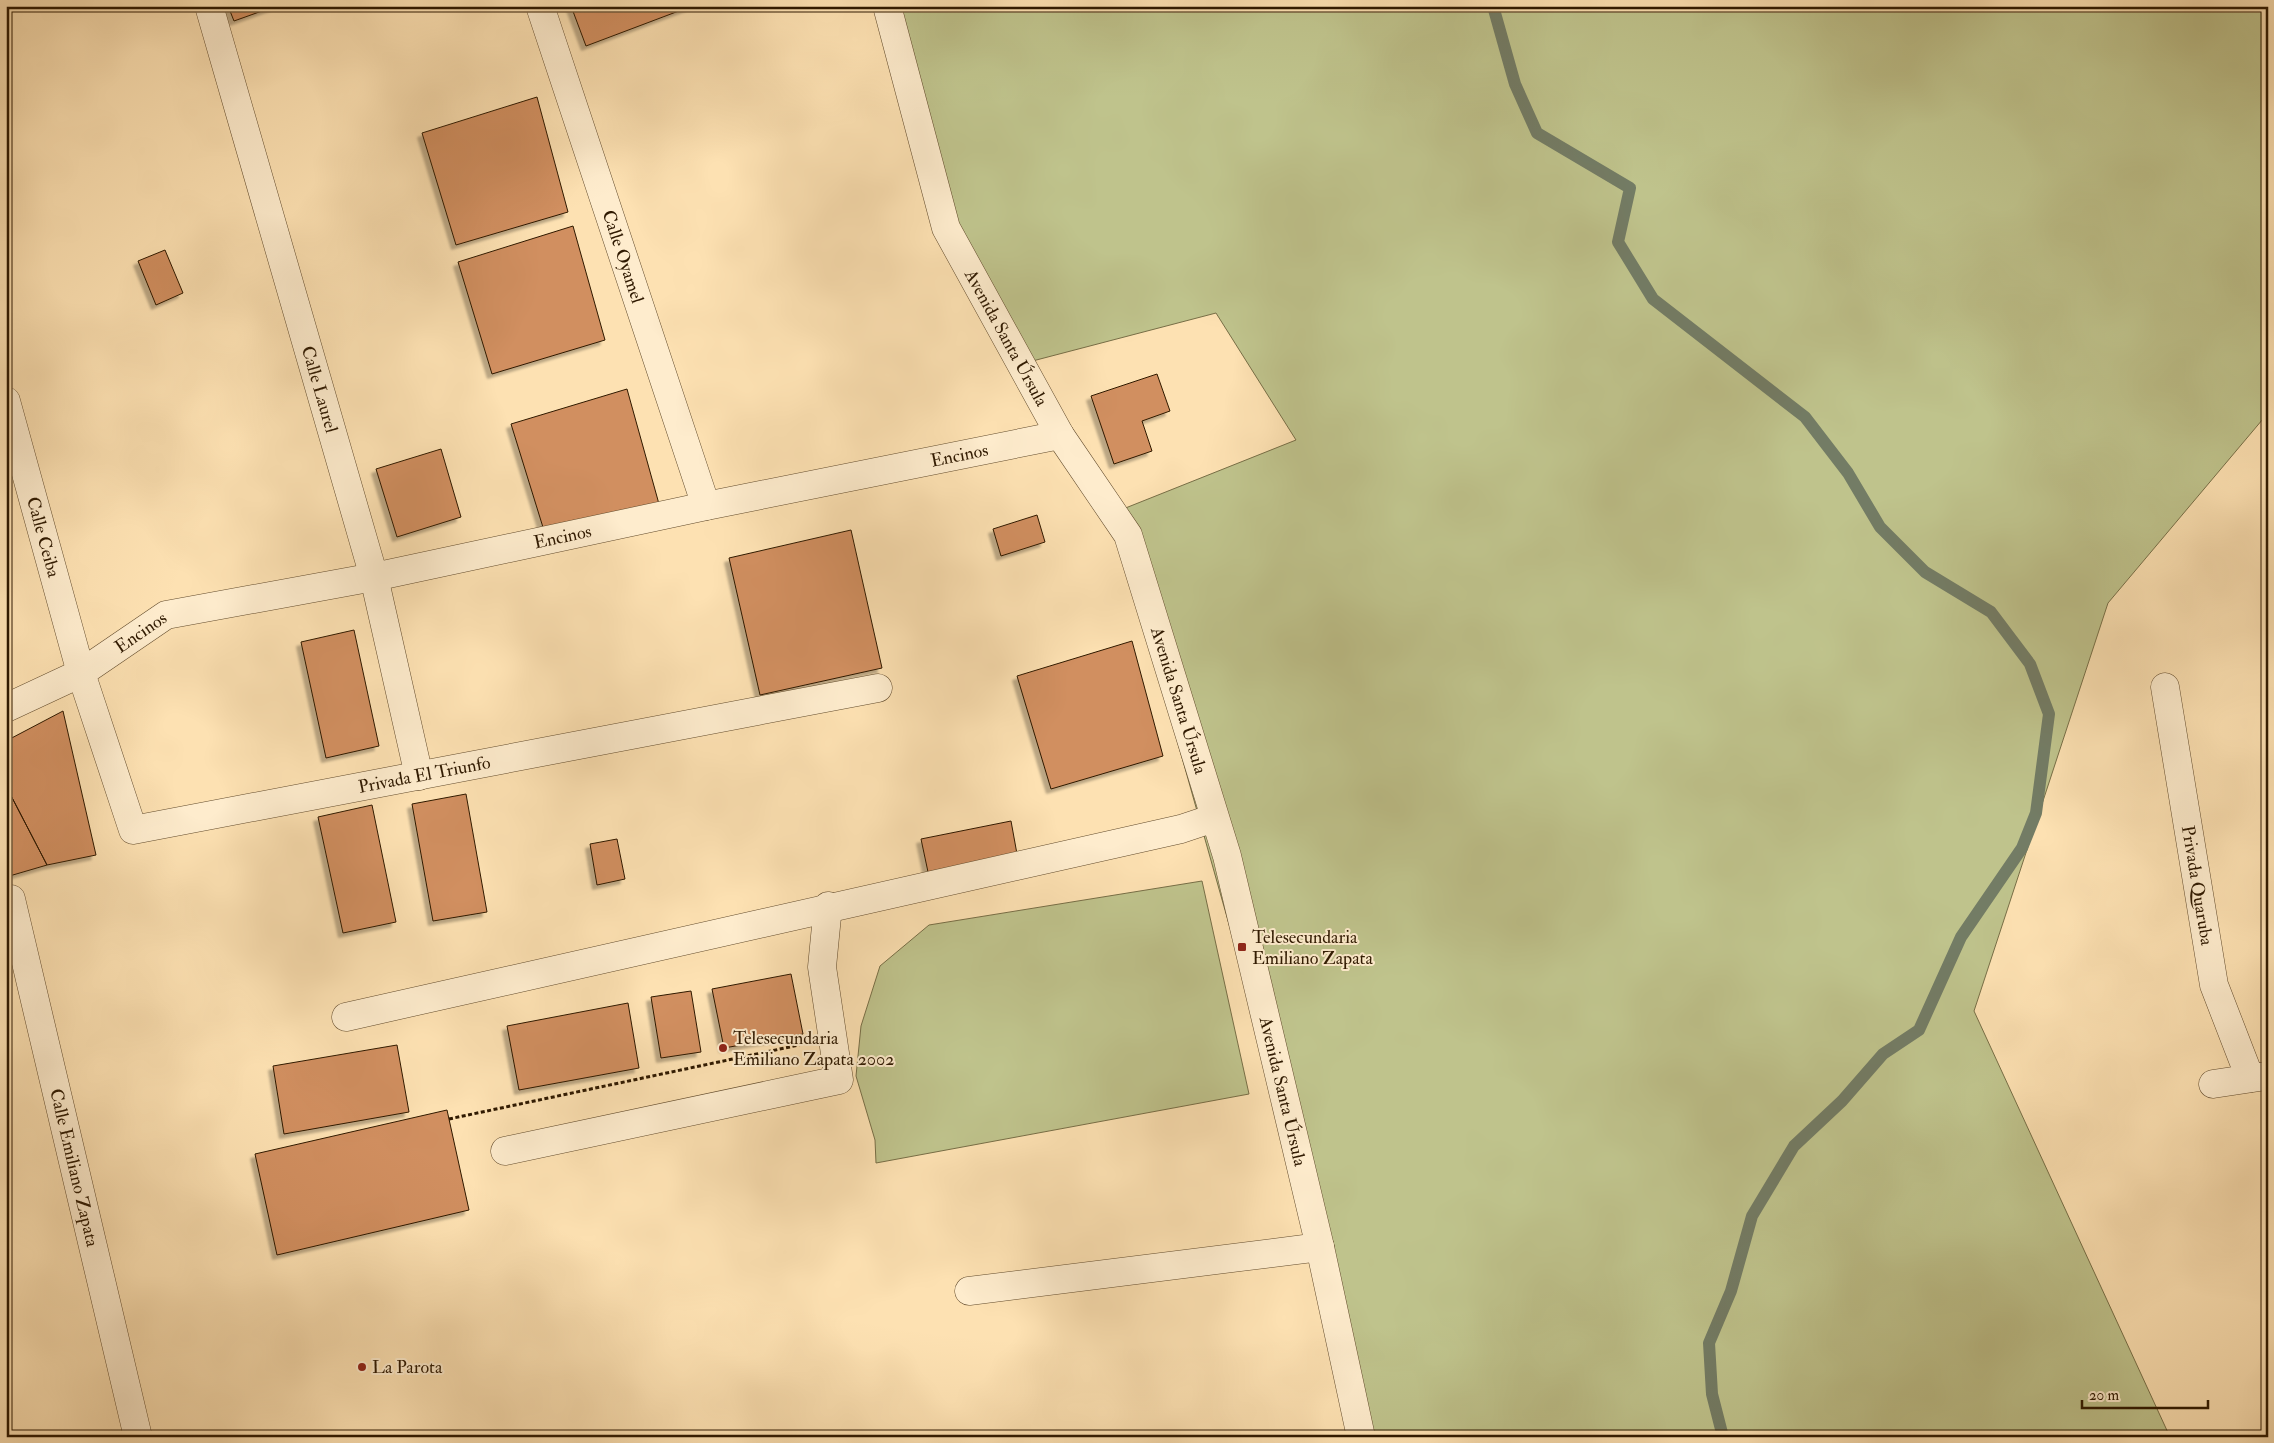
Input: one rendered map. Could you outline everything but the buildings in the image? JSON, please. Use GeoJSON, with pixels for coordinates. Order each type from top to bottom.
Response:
{"type":"FeatureCollection","features":[{"type":"Feature","properties":{"kind":"street","name":"Calle Laurel"},"geometry":{"type":"LineString","coordinates":[[209,6],[374,577],[419,776]]}},
{"type":"Feature","properties":{"kind":"street","name":"Calle Oyamel"},"geometry":{"type":"LineString","coordinates":[[540,6],[706,506]]}},
{"type":"Feature","properties":{"kind":"street","name":"Avenida Santa Úrsula"},"geometry":{"type":"LineString","coordinates":[[887,6],[946,228],[1060,435],[1128,536],[1227,856],[1320,1247],[1361,1437]]}},
{"type":"Feature","properties":{"kind":"street","name":"Calle Ceiba"},"geometry":{"type":"LineString","coordinates":[[6,401],[81,673]]}},
{"type":"Feature","properties":{"kind":"street","name":"Encinos"},"geometry":{"type":"LineString","coordinates":[[6,708],[81,673],[166,615],[374,577],[706,506],[1060,435]]}},
{"type":"Feature","properties":{"kind":"street","name":"Privada El Triunfo"},"geometry":{"type":"LineString","coordinates":[[81,673],[133,830],[878,688]]}},
{"type":"Feature","properties":{"kind":"street","name":"Privada Quaruba"},"geometry":{"type":"LineString","coordinates":[[2164,687],[2214,985],[2259,1077]]}},
{"type":"Feature","properties":{"kind":"street"},"geometry":{"type":"LineString","coordinates":[[346,1017],[828,906],[1181,828],[1214,818]]}},
{"type":"Feature","properties":{"kind":"street","name":"Calle Emiliano Zapata"},"geometry":{"type":"LineString","coordinates":[[11,899],[138,1437]]}},
{"type":"Feature","properties":{"kind":"street"},"geometry":{"type":"LineString","coordinates":[[505,1151],[526,1145],[839,1080],[822,967],[828,906]]}},
{"type":"Feature","properties":{"kind":"street"},"geometry":{"type":"LineString","coordinates":[[2213,1084],[2259,1077]]}},
{"type":"Feature","properties":{"kind":"street"},"geometry":{"type":"LineString","coordinates":[[969,1291],[1320,1247]]}},
{"type":"Feature","properties":{"kind":"path"},"geometry":{"type":"LineString","coordinates":[[449,1119],[802,1044]]}},
{"type":"Feature","properties":{"kind":"green space"},"geometry":{"type":"Polygon","coordinates":[[[887,6],[2268,6],[2268,413],[2108,603],[1974,1011],[2170,1437],[1364,1437],[1320,1247],[1113,513],[1296,440],[1216,313],[1021,364],[946,228],[887,6]]]}},
{"type":"Feature","properties":{"kind":"green space"},"geometry":{"type":"Polygon","coordinates":[[[1202,881],[1249,1094],[876,1163],[875,1140],[856,1076],[861,1026],[880,966],[929,925],[1202,881]]]}},
{"type":"Feature","properties":{"kind":"waterway"},"geometry":{"type":"LineString","coordinates":[[1493,6],[1515,84],[1537,133],[1630,188],[1618,242],[1653,299],[1805,417],[1848,473],[1880,527],[1925,572],[1991,612],[2030,664],[2049,714],[2036,813],[2022,848],[1961,937],[1919,1030],[1883,1054],[1842,1101],[1794,1146],[1752,1216],[1731,1291],[1709,1343],[1712,1394],[1723,1437]]}},
{"type":"Feature","properties":{"kind":"place","name":"Telesecundaria Emiliano Zapata"},"geometry":{"type":"Point","coordinates":[1242,947]}},
{"type":"Feature","properties":{"kind":"place","name":"Telesecundaria Emiliano Zapata 2002"},"geometry":{"type":"Point","coordinates":[723,1048]}},
{"type":"Feature","properties":{"kind":"place","name":"La Parota"},"geometry":{"type":"Point","coordinates":[362,1367]}}]}
